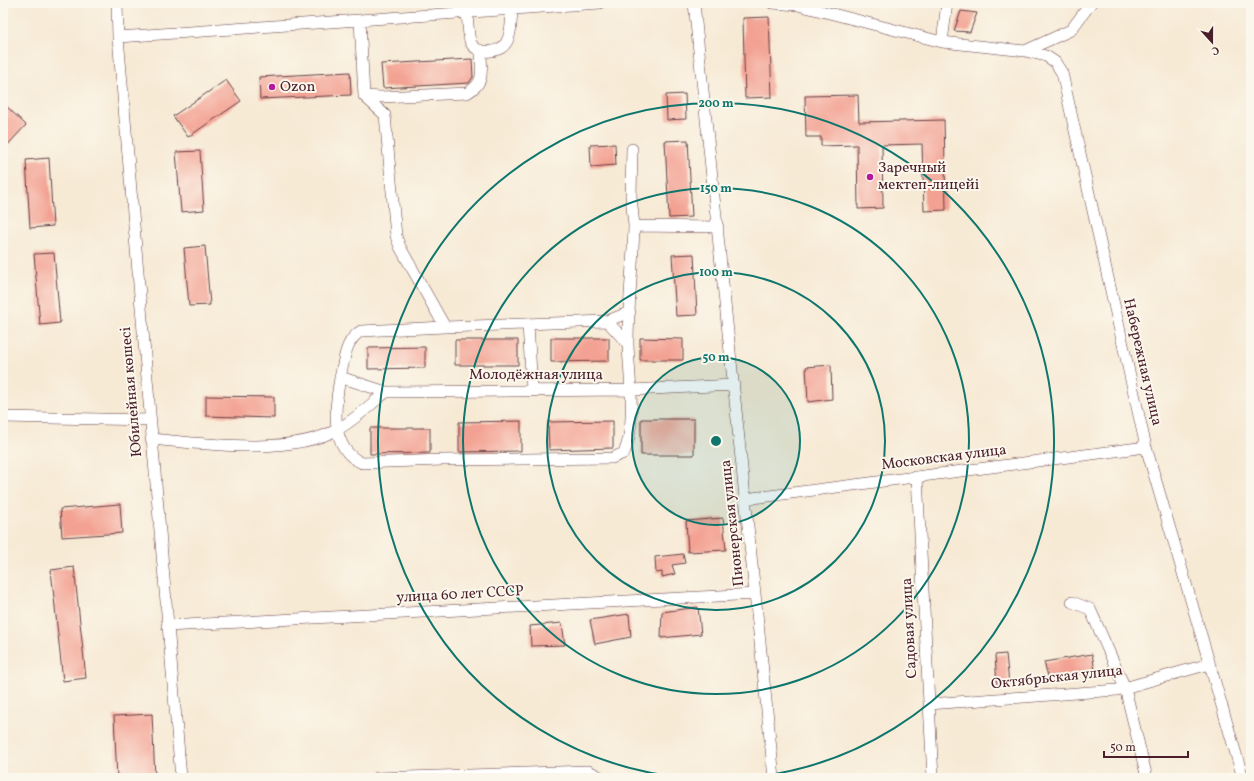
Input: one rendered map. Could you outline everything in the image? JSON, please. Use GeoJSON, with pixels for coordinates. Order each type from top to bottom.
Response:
{"type":"FeatureCollection","features":[{"type":"Feature","properties":{"kind":"street","name":"Юбилейная көшесі"},"geometry":{"type":"LineString","coordinates":[[117,3],[118,37],[149,420],[180,778]]}},
{"type":"Feature","properties":{"kind":"street"},"geometry":{"type":"LineString","coordinates":[[118,37],[600,3]]}},
{"type":"Feature","properties":{"kind":"street","name":"Пионерская улица"},"geometry":{"type":"LineString","coordinates":[[694,3],[774,778]]}},
{"type":"Feature","properties":{"kind":"street","name":"Набережная улица"},"geometry":{"type":"LineString","coordinates":[[772,3],[798,4],[942,42],[1025,51],[1046,56],[1055,62],[1062,73],[1146,447],[1243,778]]}},
{"type":"Feature","properties":{"kind":"street"},"geometry":{"type":"LineString","coordinates":[[942,42],[946,3]]}},
{"type":"Feature","properties":{"kind":"street"},"geometry":{"type":"LineString","coordinates":[[1025,51],[1071,30],[1091,3]]}},
{"type":"Feature","properties":{"kind":"street"},"geometry":{"type":"LineString","coordinates":[[481,52],[496,51],[505,45],[508,39],[512,9]]}},
{"type":"Feature","properties":{"kind":"street"},"geometry":{"type":"LineString","coordinates":[[364,96],[381,97],[467,93],[476,88],[481,81],[481,52],[470,41],[467,13]]}},
{"type":"Feature","properties":{"kind":"street"},"geometry":{"type":"LineString","coordinates":[[360,20],[364,96],[385,115],[396,236],[400,247],[444,327]]}},
{"type":"Feature","properties":{"kind":"street"},"geometry":{"type":"LineString","coordinates":[[630,312],[607,321],[361,330],[354,335],[347,346],[336,400],[335,416],[345,450],[352,459],[362,463],[442,460],[612,458],[624,453],[629,442],[631,390],[628,344],[630,312],[634,226],[631,196],[632,150]]}},
{"type":"Feature","properties":{"kind":"street"},"geometry":{"type":"LineString","coordinates":[[634,226],[718,227]]}},
{"type":"Feature","properties":{"kind":"street"},"geometry":{"type":"LineString","coordinates":[[607,321],[628,344]]}},
{"type":"Feature","properties":{"kind":"street"},"geometry":{"type":"LineString","coordinates":[[528,324],[532,390]]}},
{"type":"Feature","properties":{"kind":"street","name":"Молодёжная улица"},"geometry":{"type":"LineString","coordinates":[[340,377],[386,392],[631,390],[734,385]]}},
{"type":"Feature","properties":{"kind":"street"},"geometry":{"type":"LineString","coordinates":[[151,439],[215,445],[292,445],[309,441],[338,430],[386,392]]}},
{"type":"Feature","properties":{"kind":"street"},"geometry":{"type":"LineString","coordinates":[[3,417],[149,420]]}},
{"type":"Feature","properties":{"kind":"street","name":"Московская улица"},"geometry":{"type":"LineString","coordinates":[[745,499],[1146,447]]}},
{"type":"Feature","properties":{"kind":"street","name":"Садовая улица"},"geometry":{"type":"LineString","coordinates":[[917,477],[933,778]]}},
{"type":"Feature","properties":{"kind":"street","name":"улица 60 лет СССР"},"geometry":{"type":"LineString","coordinates":[[167,626],[755,594]]}},
{"type":"Feature","properties":{"kind":"street"},"geometry":{"type":"LineString","coordinates":[[1072,602],[1090,609],[1125,688],[1147,778]]}},
{"type":"Feature","properties":{"kind":"street","name":"Октябрьская улица"},"geometry":{"type":"LineString","coordinates":[[929,704],[1117,690],[1209,664]]}},
{"type":"Feature","properties":{"kind":"street"},"geometry":{"type":"LineString","coordinates":[[376,778],[589,771],[602,778]]}},
{"type":"Feature","properties":{"kind":"building"},"geometry":{"type":"Polygon","coordinates":[[[961,11],[977,13],[970,32],[954,31],[961,11]]]}},
{"type":"Feature","properties":{"kind":"building"},"geometry":{"type":"Polygon","coordinates":[[[769,17],[772,97],[745,98],[743,18],[769,17]]]}},
{"type":"Feature","properties":{"kind":"building"},"geometry":{"type":"Polygon","coordinates":[[[472,59],[473,77],[469,83],[383,88],[381,64],[472,59]]]}},
{"type":"Feature","properties":{"kind":"building"},"geometry":{"type":"Polygon","coordinates":[[[350,72],[351,95],[260,99],[259,77],[350,72]]]}},
{"type":"Feature","properties":{"kind":"building"},"geometry":{"type":"Polygon","coordinates":[[[226,80],[241,101],[188,137],[173,116],[226,80]]]}},
{"type":"Feature","properties":{"kind":"building"},"geometry":{"type":"Polygon","coordinates":[[[685,94],[686,119],[667,120],[666,95],[685,94]]]}},
{"type":"Feature","properties":{"kind":"building","name":"Заречный мектеп-лицейі"},"geometry":{"type":"Polygon","coordinates":[[[858,95],[859,122],[944,120],[946,210],[924,211],[922,144],[882,145],[883,208],[858,209],[857,145],[821,146],[821,137],[806,137],[805,96],[858,95]]]}},
{"type":"Feature","properties":{"kind":"building"},"geometry":{"type":"Polygon","coordinates":[[[3,103],[26,125],[3,150],[3,103]]]}},
{"type":"Feature","properties":{"kind":"building"},"geometry":{"type":"Polygon","coordinates":[[[688,140],[692,217],[669,218],[665,141],[688,140]]]}},
{"type":"Feature","properties":{"kind":"building"},"geometry":{"type":"Polygon","coordinates":[[[615,144],[616,165],[591,167],[590,145],[615,144]]]}},
{"type":"Feature","properties":{"kind":"building"},"geometry":{"type":"Polygon","coordinates":[[[200,151],[204,210],[181,212],[176,152],[200,151]]]}},
{"type":"Feature","properties":{"kind":"building"},"geometry":{"type":"Polygon","coordinates":[[[49,158],[53,226],[30,228],[26,160],[49,158]]]}},
{"type":"Feature","properties":{"kind":"building"},"geometry":{"type":"Polygon","coordinates":[[[205,246],[210,305],[189,306],[184,248],[205,246]]]}},
{"type":"Feature","properties":{"kind":"building"},"geometry":{"type":"Polygon","coordinates":[[[54,253],[60,323],[40,325],[34,254],[54,253]]]}},
{"type":"Feature","properties":{"kind":"building"},"geometry":{"type":"Polygon","coordinates":[[[694,254],[697,315],[676,316],[672,255],[694,254]]]}},
{"type":"Feature","properties":{"kind":"building"},"geometry":{"type":"Polygon","coordinates":[[[551,338],[609,338],[609,361],[551,362],[551,338]]]}},
{"type":"Feature","properties":{"kind":"building"},"geometry":{"type":"Polygon","coordinates":[[[640,338],[683,339],[683,360],[640,360],[640,338]]]}},
{"type":"Feature","properties":{"kind":"building"},"geometry":{"type":"Polygon","coordinates":[[[455,340],[518,340],[518,365],[455,365],[455,340]]]}},
{"type":"Feature","properties":{"kind":"building"},"geometry":{"type":"Polygon","coordinates":[[[425,347],[425,368],[368,369],[368,348],[425,347]]]}},
{"type":"Feature","properties":{"kind":"building"},"geometry":{"type":"Polygon","coordinates":[[[831,365],[832,399],[808,402],[806,367],[831,365]]]}},
{"type":"Feature","properties":{"kind":"building"},"geometry":{"type":"Polygon","coordinates":[[[206,396],[274,397],[274,418],[206,416],[206,396]]]}},
{"type":"Feature","properties":{"kind":"building"},"geometry":{"type":"Polygon","coordinates":[[[641,419],[694,419],[694,455],[641,455],[641,419]]]}},
{"type":"Feature","properties":{"kind":"building"},"geometry":{"type":"Polygon","coordinates":[[[521,421],[521,451],[459,452],[459,422],[521,421]]]}},
{"type":"Feature","properties":{"kind":"building"},"geometry":{"type":"Polygon","coordinates":[[[613,421],[613,448],[549,450],[548,422],[613,421]]]}},
{"type":"Feature","properties":{"kind":"building"},"geometry":{"type":"Polygon","coordinates":[[[370,428],[430,428],[430,453],[370,454],[370,428]]]}},
{"type":"Feature","properties":{"kind":"building"},"geometry":{"type":"Polygon","coordinates":[[[120,504],[122,533],[62,537],[60,509],[120,504]]]}},
{"type":"Feature","properties":{"kind":"building"},"geometry":{"type":"Polygon","coordinates":[[[723,518],[726,550],[688,552],[686,521],[723,518]]]}},
{"type":"Feature","properties":{"kind":"building"},"geometry":{"type":"Polygon","coordinates":[[[683,554],[685,563],[672,565],[675,574],[662,577],[662,572],[656,573],[655,557],[683,554]]]}},
{"type":"Feature","properties":{"kind":"building"},"geometry":{"type":"Polygon","coordinates":[[[74,567],[86,678],[63,681],[51,570],[74,567]]]}},
{"type":"Feature","properties":{"kind":"building"},"geometry":{"type":"Polygon","coordinates":[[[698,607],[701,634],[661,638],[662,612],[698,607]]]}},
{"type":"Feature","properties":{"kind":"building"},"geometry":{"type":"Polygon","coordinates":[[[629,614],[631,637],[595,644],[590,620],[629,614]]]}},
{"type":"Feature","properties":{"kind":"building"},"geometry":{"type":"Polygon","coordinates":[[[562,623],[565,645],[531,646],[530,626],[562,623]]]}},
{"type":"Feature","properties":{"kind":"building"},"geometry":{"type":"Polygon","coordinates":[[[1006,654],[1009,684],[997,685],[995,655],[1006,654]]]}},
{"type":"Feature","properties":{"kind":"building"},"geometry":{"type":"Polygon","coordinates":[[[1092,654],[1095,670],[1049,680],[1044,662],[1092,654]]]}},
{"type":"Feature","properties":{"kind":"building"},"geometry":{"type":"Polygon","coordinates":[[[152,714],[155,778],[117,778],[114,716],[152,714]]]}},
{"type":"Feature","properties":{"kind":"place","name":"Ozon"},"geometry":{"type":"Point","coordinates":[272,87]}},
{"type":"Feature","properties":{"kind":"place","name":"Заречный мектеп-лицейі"},"geometry":{"type":"Point","coordinates":[870,177]}}]}
